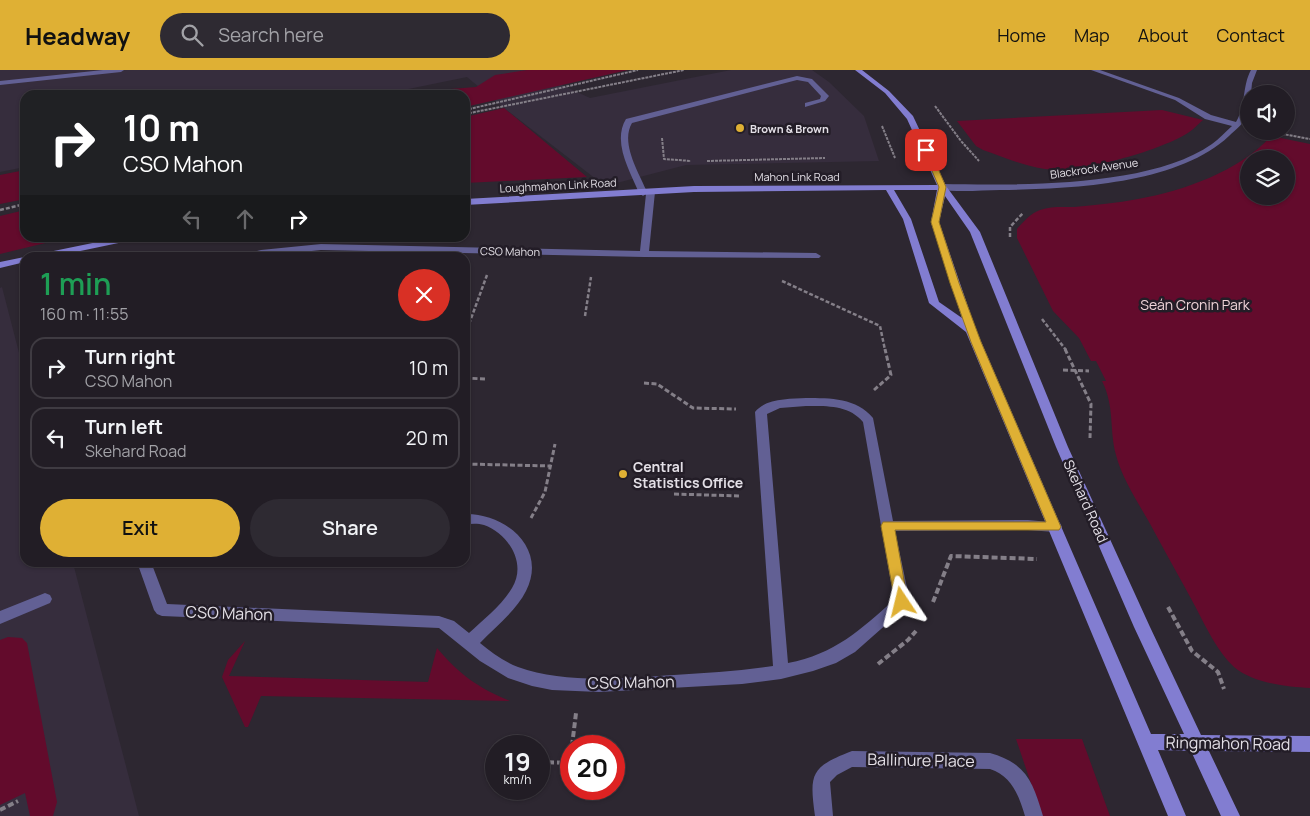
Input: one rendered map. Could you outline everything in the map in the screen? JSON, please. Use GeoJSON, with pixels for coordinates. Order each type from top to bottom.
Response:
{"type":"FeatureCollection","features":[{"type":"Feature","properties":{"kind":"street"},"geometry":{"type":"LineString","coordinates":[[0,83],[121,70]]}},
{"type":"Feature","properties":{"kind":"street","name":"Skehard Road"},"geometry":{"type":"LineString","coordinates":[[858,70],[897,102],[910,118],[942,187],[975,232],[1062,447],[1231,816]]}},
{"type":"Feature","properties":{"kind":"street"},"geometry":{"type":"LineString","coordinates":[[1094,70],[1177,99],[1208,117],[1238,125],[1245,110],[1249,78],[1254,70]]}},
{"type":"Feature","properties":{"kind":"street"},"geometry":{"type":"LineString","coordinates":[[644,254],[647,193],[626,152],[624,129],[629,121],[796,78],[810,80],[825,96],[823,100],[808,105]]}},
{"type":"Feature","properties":{"kind":"street","name":"Blackrock Avenue"},"geometry":{"type":"LineString","coordinates":[[942,187],[1041,186],[1121,178],[1172,165],[1202,152],[1225,137],[1238,125]]}},
{"type":"Feature","properties":{"kind":"street"},"geometry":{"type":"LineString","coordinates":[[942,187],[935,222],[971,330],[1177,816]]}},
{"type":"Feature","properties":{"kind":"street","name":"Mahon Link Road"},"geometry":{"type":"LineString","coordinates":[[647,193],[765,188],[942,187]]}},
{"type":"Feature","properties":{"kind":"street"},"geometry":{"type":"LineString","coordinates":[[890,188],[906,219],[934,303],[971,330]]}},
{"type":"Feature","properties":{"kind":"street","name":"Loughmahon Link Road"},"geometry":{"type":"LineString","coordinates":[[470,202],[647,193]]}},
{"type":"Feature","properties":{"kind":"street"},"geometry":{"type":"LineString","coordinates":[[60,252],[109,242]]}},
{"type":"Feature","properties":{"kind":"street","name":"CSO Mahon"},"geometry":{"type":"LineString","coordinates":[[283,252],[321,247],[816,256]]}},
{"type":"Feature","properties":{"kind":"street"},"geometry":{"type":"LineString","coordinates":[[0,265],[20,260]]}},
{"type":"Feature","properties":{"kind":"street"},"geometry":{"type":"LineString","coordinates":[[781,672],[761,412],[765,409],[786,402],[842,404],[863,413],[868,421],[888,526],[1028,525],[1055,527]]}},
{"type":"Feature","properties":{"kind":"street"},"geometry":{"type":"LineString","coordinates":[[469,643],[519,590],[524,573],[522,553],[515,539],[502,528],[486,520],[470,519]]}},
{"type":"Feature","properties":{"kind":"street","name":"CSO Mahon"},"geometry":{"type":"LineString","coordinates":[[146,567],[162,610],[440,622],[450,625],[469,643],[495,662],[515,673],[548,681],[644,684],[745,677],[781,672],[815,664],[848,649],[902,602],[888,526]]}},
{"type":"Feature","properties":{"kind":"street"},"geometry":{"type":"LineString","coordinates":[[0,618],[45,599]]}},
{"type":"Feature","properties":{"kind":"street","name":"Ringmahon Road"},"geometry":{"type":"LineString","coordinates":[[1146,742],[1310,744]]}},
{"type":"Feature","properties":{"kind":"street","name":"Ballinure Place"},"geometry":{"type":"LineString","coordinates":[[824,816],[820,783],[824,773],[833,766],[852,759],[990,761],[1003,763],[1020,778],[1028,795],[1034,816]]}},
{"type":"Feature","properties":{"kind":"path"},"geometry":{"type":"LineString","coordinates":[[470,109],[638,70]]}},
{"type":"Feature","properties":{"kind":"path"},"geometry":{"type":"LineString","coordinates":[[470,113],[684,70]]}},
{"type":"Feature","properties":{"kind":"path"},"geometry":{"type":"LineString","coordinates":[[661,134],[664,160],[692,161]]}},
{"type":"Feature","properties":{"kind":"path"},"geometry":{"type":"LineString","coordinates":[[1295,136],[1310,139]]}},
{"type":"Feature","properties":{"kind":"path"},"geometry":{"type":"LineString","coordinates":[[702,161],[825,158]]}},
{"type":"Feature","properties":{"kind":"path"},"geometry":{"type":"LineString","coordinates":[[0,210],[20,205]]}},
{"type":"Feature","properties":{"kind":"path"},"geometry":{"type":"LineString","coordinates":[[1010,237],[1010,227],[1024,212],[1030,209]]}},
{"type":"Feature","properties":{"kind":"path"},"geometry":{"type":"LineString","coordinates":[[470,321],[488,270]]}},
{"type":"Feature","properties":{"kind":"path"},"geometry":{"type":"LineString","coordinates":[[585,316],[593,270]]}},
{"type":"Feature","properties":{"kind":"path"},"geometry":{"type":"LineString","coordinates":[[778,279],[880,326],[891,375],[854,408]]}},
{"type":"Feature","properties":{"kind":"path"},"geometry":{"type":"LineString","coordinates":[[1071,359],[1082,380]]}},
{"type":"Feature","properties":{"kind":"path"},"geometry":{"type":"LineString","coordinates":[[1063,370],[1089,371]]}},
{"type":"Feature","properties":{"kind":"path"},"geometry":{"type":"LineString","coordinates":[[470,378],[485,378]]}},
{"type":"Feature","properties":{"kind":"path"},"geometry":{"type":"LineString","coordinates":[[644,383],[657,384],[693,408],[765,409]]}},
{"type":"Feature","properties":{"kind":"path"},"geometry":{"type":"LineString","coordinates":[[515,539],[540,506],[546,490],[555,444]]}},
{"type":"Feature","properties":{"kind":"path"},"geometry":{"type":"LineString","coordinates":[[470,464],[551,466]]}},
{"type":"Feature","properties":{"kind":"path"},"geometry":{"type":"LineString","coordinates":[[674,494],[768,497]]}},
{"type":"Feature","properties":{"kind":"path"},"geometry":{"type":"LineString","coordinates":[[1192,651],[1218,672],[1224,689]]}},
{"type":"Feature","properties":{"kind":"path"},"geometry":{"type":"LineString","coordinates":[[0,810],[18,801]]}},
{"type":"Feature","properties":{"kind":"shaded area"},"geometry":{"type":"Polygon","coordinates":[[[0,70],[529,70],[590,98],[731,70],[812,70],[829,82],[864,116],[879,161],[686,165],[605,186],[467,77],[403,90],[20,90],[20,168],[0,172],[0,70]]]}},
{"type":"Feature","properties":{"kind":"shaded area"},"geometry":{"type":"Polygon","coordinates":[[[2,287],[20,357],[20,567],[74,567],[139,816],[0,816],[0,288],[2,287]]]}},
{"type":"Feature","properties":{"kind":"green space"},"geometry":{"type":"Polygon","coordinates":[[[527,70],[628,70],[470,106],[470,90],[438,90],[476,87],[495,75],[527,70]]]}},
{"type":"Feature","properties":{"kind":"green space"},"geometry":{"type":"Polygon","coordinates":[[[504,108],[587,177],[470,183],[470,116],[504,108]]]}},
{"type":"Feature","properties":{"kind":"green space"},"geometry":{"type":"Polygon","coordinates":[[[1162,110],[1203,120],[1180,138],[1163,145],[1121,159],[1059,170],[1029,166],[983,150],[976,146],[957,121],[1162,110]]]}},
{"type":"Feature","properties":{"kind":"green space","name":"Seán Cronin Park"},"geometry":{"type":"Polygon","coordinates":[[[1267,140],[1290,140],[1310,144],[1310,688],[1280,685],[1251,677],[1234,667],[1217,646],[1123,475],[1114,445],[1109,400],[1102,381],[1106,381],[1096,361],[1091,361],[1079,338],[1053,311],[1017,238],[1017,229],[1030,215],[1037,211],[1053,207],[1074,207],[1122,202],[1173,191],[1210,178],[1240,161],[1240,205],[1295,205],[1295,150],[1255,150],[1267,140]]]}},
{"type":"Feature","properties":{"kind":"green space"},"geometry":{"type":"Polygon","coordinates":[[[20,171],[20,200],[0,204],[0,175],[20,171]]]}},
{"type":"Feature","properties":{"kind":"green space"},"geometry":{"type":"Polygon","coordinates":[[[20,211],[20,242],[50,242],[0,254],[0,216],[20,211]]]}},
{"type":"Feature","properties":{"kind":"green space"},"geometry":{"type":"Polygon","coordinates":[[[8,637],[22,638],[27,643],[57,802],[53,816],[30,816],[25,793],[0,805],[0,640],[8,637]]]}},
{"type":"Feature","properties":{"kind":"green space"},"geometry":{"type":"Polygon","coordinates":[[[245,641],[229,676],[428,682],[437,648],[470,679],[488,691],[510,701],[261,696],[248,727],[245,727],[222,677],[228,660],[245,641]]]}},
{"type":"Feature","properties":{"kind":"green space"},"geometry":{"type":"Polygon","coordinates":[[[1016,739],[1082,739],[1110,816],[1042,816],[1016,739]]]}},
{"type":"Feature","properties":{"kind":"place","name":"Brown & Brown"},"geometry":{"type":"Point","coordinates":[740,128]}},
{"type":"Feature","properties":{"kind":"place","name":"Central Statistics Office"},"geometry":{"type":"Point","coordinates":[623,474]}},
{"type":"Feature","properties":{"kind":"route"},"geometry":{"type":"LineString","coordinates":[[902,602],[888,526],[1028,525],[1055,527],[971,330],[935,222],[942,187],[926,150]]}}]}
